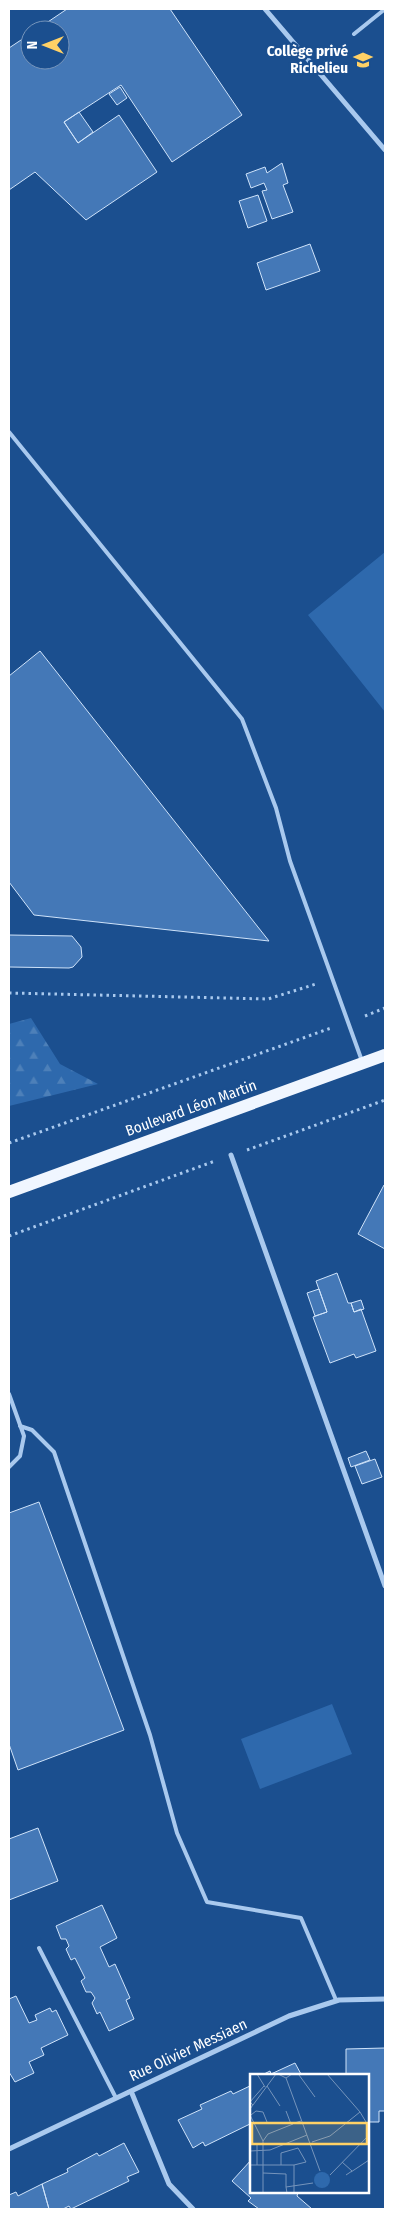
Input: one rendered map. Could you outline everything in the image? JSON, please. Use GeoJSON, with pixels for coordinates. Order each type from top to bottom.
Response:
{"type":"FeatureCollection","features":[{"type":"Feature","properties":{"kind":"main road","name":"Boulevard Léon Martin"},"geometry":{"type":"LineString","coordinates":[[9,1192],[385,1055]]}},
{"type":"Feature","properties":{"kind":"street"},"geometry":{"type":"LineString","coordinates":[[265,9],[385,150]]}},
{"type":"Feature","properties":{"kind":"street"},"geometry":{"type":"LineString","coordinates":[[230,1155],[385,1586]]}},
{"type":"Feature","properties":{"kind":"street","name":"Rue Olivier Messiaen"},"geometry":{"type":"LineString","coordinates":[[9,2149],[289,2016],[336,2000],[385,2000]]}},
{"type":"Feature","properties":{"kind":"street"},"geometry":{"type":"LineString","coordinates":[[131,2091],[169,2184],[193,2209]]}},
{"type":"Feature","properties":{"kind":"lane"},"geometry":{"type":"LineString","coordinates":[[354,34],[385,9]]}},
{"type":"Feature","properties":{"kind":"lane"},"geometry":{"type":"LineString","coordinates":[[9,432],[242,719],[276,808],[290,862],[349,1021],[362,1063]]}},
{"type":"Feature","properties":{"kind":"lane"},"geometry":{"type":"LineString","coordinates":[[9,1394],[24,1436],[20,1456],[9,1467]]}},
{"type":"Feature","properties":{"kind":"lane"},"geometry":{"type":"LineString","coordinates":[[20,1426],[32,1430],[54,1452],[144,1716],[177,1833],[207,1902],[301,1918],[336,2000]]}},
{"type":"Feature","properties":{"kind":"lane"},"geometry":{"type":"LineString","coordinates":[[39,1948],[116,2098]]}},
{"type":"Feature","properties":{"kind":"path"},"geometry":{"type":"LineString","coordinates":[[9,993],[268,999],[333,979]]}},
{"type":"Feature","properties":{"kind":"path"},"geometry":{"type":"LineString","coordinates":[[9,1143],[385,1008]]}},
{"type":"Feature","properties":{"kind":"path"},"geometry":{"type":"LineString","coordinates":[[9,1236],[385,1100]]}},
{"type":"Feature","properties":{"kind":"green space"},"geometry":{"type":"Polygon","coordinates":[[[385,552],[385,712],[308,615],[385,552]]]}},
{"type":"Feature","properties":{"kind":"green space"},"geometry":{"type":"Polygon","coordinates":[[[31,1018],[60,1064],[98,1084],[9,1106],[9,1024],[31,1018]]]}},
{"type":"Feature","properties":{"kind":"green space"},"geometry":{"type":"Polygon","coordinates":[[[332,1704],[352,1754],[260,1789],[241,1739],[332,1704]]]}},
{"type":"Feature","properties":{"kind":"building"},"geometry":{"type":"Polygon","coordinates":[[[67,9],[170,9],[242,115],[172,162],[121,85],[64,122],[78,143],[119,115],[157,172],[86,220],[35,172],[9,190],[9,48],[20,41],[20,70],[70,70],[70,20],[51,20],[67,9]]]}},
{"type":"Feature","properties":{"kind":"building"},"geometry":{"type":"Polygon","coordinates":[[[120,87],[127,98],[117,105],[109,94],[120,87]]]}},
{"type":"Feature","properties":{"kind":"building"},"geometry":{"type":"Polygon","coordinates":[[[79,112],[93,132],[78,143],[64,122],[79,112]]]}},
{"type":"Feature","properties":{"kind":"building"},"geometry":{"type":"Polygon","coordinates":[[[282,163],[288,183],[283,185],[293,212],[272,219],[262,191],[267,190],[264,183],[251,188],[246,174],[265,167],[267,173],[282,163]]]}},
{"type":"Feature","properties":{"kind":"building"},"geometry":{"type":"Polygon","coordinates":[[[258,195],[267,221],[248,228],[239,201],[258,195]]]}},
{"type":"Feature","properties":{"kind":"building"},"geometry":{"type":"Polygon","coordinates":[[[310,244],[320,271],[266,290],[257,263],[310,244]]]}},
{"type":"Feature","properties":{"kind":"building"},"geometry":{"type":"Polygon","coordinates":[[[40,651],[269,941],[34,915],[9,882],[9,676],[40,651]]]}},
{"type":"Feature","properties":{"kind":"building"},"geometry":{"type":"Polygon","coordinates":[[[9,935],[72,936],[81,947],[82,957],[73,967],[69,968],[9,967],[9,935]]]}},
{"type":"Feature","properties":{"kind":"building"},"geometry":{"type":"Polygon","coordinates":[[[385,1185],[385,1249],[358,1234],[385,1185]]]}},
{"type":"Feature","properties":{"kind":"building"},"geometry":{"type":"Polygon","coordinates":[[[337,1273],[348,1303],[351,1303],[354,1312],[361,1309],[376,1351],[356,1358],[354,1354],[330,1363],[313,1317],[327,1312],[316,1281],[337,1273]]]}},
{"type":"Feature","properties":{"kind":"building"},"geometry":{"type":"Polygon","coordinates":[[[319,1289],[327,1312],[315,1316],[307,1293],[319,1289]]]}},
{"type":"Feature","properties":{"kind":"building"},"geometry":{"type":"Polygon","coordinates":[[[361,1300],[364,1309],[354,1312],[351,1303],[361,1300]]]}},
{"type":"Feature","properties":{"kind":"building"},"geometry":{"type":"Polygon","coordinates":[[[366,1451],[370,1460],[351,1467],[348,1458],[366,1451]]]}},
{"type":"Feature","properties":{"kind":"building"},"geometry":{"type":"Polygon","coordinates":[[[375,1459],[382,1477],[362,1484],[355,1466],[375,1459]]]}},
{"type":"Feature","properties":{"kind":"building"},"geometry":{"type":"Polygon","coordinates":[[[39,1502],[124,1730],[18,1770],[9,1744],[9,1513],[39,1502]]]}},
{"type":"Feature","properties":{"kind":"building"},"geometry":{"type":"Polygon","coordinates":[[[38,1828],[58,1881],[9,1900],[9,1839],[38,1828]]]}},
{"type":"Feature","properties":{"kind":"building"},"geometry":{"type":"Polygon","coordinates":[[[102,1905],[117,1938],[100,1947],[109,1967],[115,1964],[130,1998],[126,2000],[134,2019],[109,2031],[100,2012],[97,2014],[92,2003],[95,1998],[91,1992],[86,1992],[81,1981],[85,1978],[75,1958],[71,1960],[66,1949],[69,1946],[66,1939],[61,1939],[56,1926],[102,1905]]]}},
{"type":"Feature","properties":{"kind":"building"},"geometry":{"type":"Polygon","coordinates":[[[16,1996],[29,2023],[37,2020],[35,2015],[50,2008],[52,2012],[56,2010],[68,2035],[41,2048],[44,2055],[29,2062],[34,2073],[15,2082],[9,2072],[9,1999],[16,1996]]]}},
{"type":"Feature","properties":{"kind":"building"},"geometry":{"type":"Polygon","coordinates":[[[385,2048],[385,2111],[379,2111],[379,2122],[369,2122],[369,2074],[346,2074],[346,2049],[385,2048]]]}},
{"type":"Feature","properties":{"kind":"building"},"geometry":{"type":"Polygon","coordinates":[[[295,2063],[301,2074],[271,2074],[295,2063]]]}},
{"type":"Feature","properties":{"kind":"building"},"geometry":{"type":"Polygon","coordinates":[[[250,2086],[250,2124],[205,2146],[203,2142],[193,2148],[178,2120],[202,2109],[200,2105],[231,2091],[233,2094],[250,2086]]]}},
{"type":"Feature","properties":{"kind":"building"},"geometry":{"type":"Polygon","coordinates":[[[124,2143],[139,2172],[127,2177],[129,2181],[71,2209],[69,2206],[63,2209],[49,2209],[42,2184],[68,2172],[67,2169],[97,2153],[99,2156],[124,2143]]]}},
{"type":"Feature","properties":{"kind":"building"},"geometry":{"type":"Polygon","coordinates":[[[250,2161],[250,2193],[298,2193],[297,2196],[312,2209],[259,2209],[248,2201],[251,2198],[232,2181],[250,2161]]]}},
{"type":"Feature","properties":{"kind":"building"},"geometry":{"type":"Polygon","coordinates":[[[42,2184],[49,2209],[9,2209],[9,2195],[16,2192],[18,2196],[42,2184]]]}},
{"type":"Feature","properties":{"kind":"place","name":"Collège privé Richelieu"},"geometry":{"type":"Point","coordinates":[363,60]}}]}
